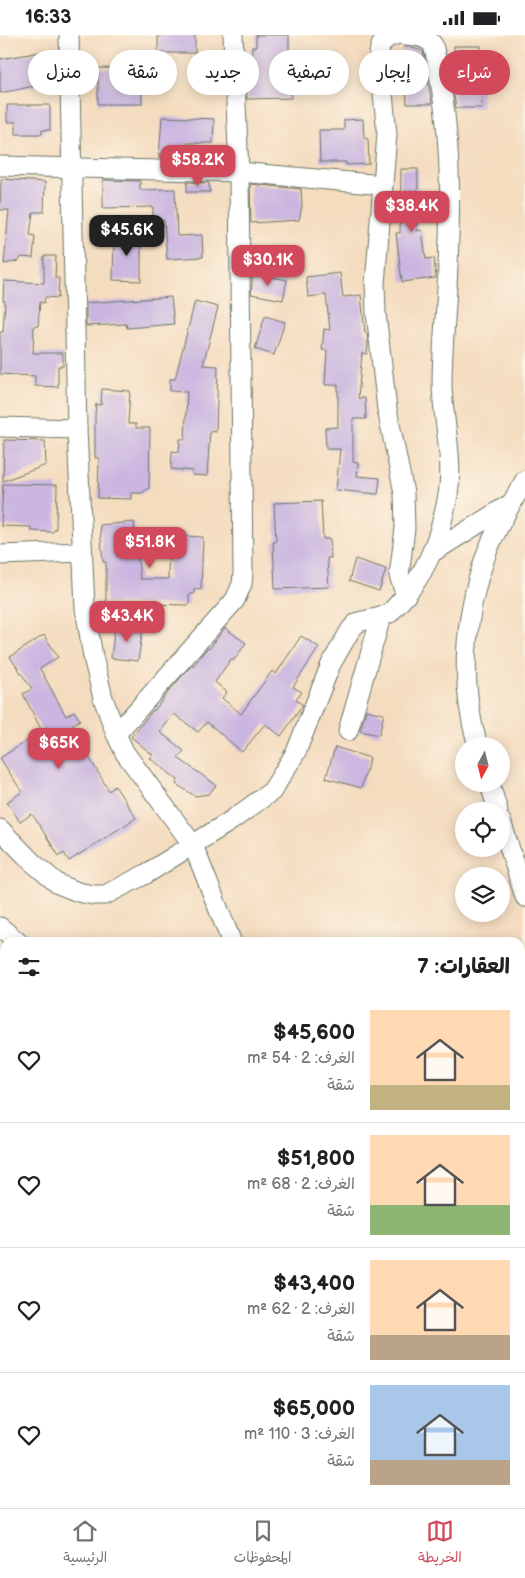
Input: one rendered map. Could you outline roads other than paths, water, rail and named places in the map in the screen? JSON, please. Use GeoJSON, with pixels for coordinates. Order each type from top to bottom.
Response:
{"type":"FeatureCollection","features":[{"type":"Feature","properties":{"kind":"street"},"geometry":{"type":"LineString","coordinates":[[69,35],[77,429],[85,608],[93,657],[103,698],[125,753],[194,845],[230,937]]}},
{"type":"Feature","properties":{"kind":"street"},"geometry":{"type":"LineString","coordinates":[[116,734],[235,600],[242,585],[244,573],[238,172],[233,35]]}},
{"type":"Feature","properties":{"kind":"street"},"geometry":{"type":"LineString","coordinates":[[396,35],[382,42],[380,48],[387,134],[375,284],[376,313],[387,409],[404,493],[405,529],[400,576],[406,595]]}},
{"type":"Feature","properties":{"kind":"street"},"geometry":{"type":"LineString","coordinates":[[0,829],[32,862],[58,884],[78,892],[93,895],[105,895],[119,889],[194,845],[272,791],[296,752],[331,664],[351,629],[358,622],[390,613],[417,581],[433,552],[444,513],[450,479],[442,386],[448,264],[450,162],[446,117],[433,45],[429,41],[417,36],[406,35]]}},
{"type":"Feature","properties":{"kind":"street"},"geometry":{"type":"LineString","coordinates":[[0,166],[238,172],[383,185]]}},
{"type":"Feature","properties":{"kind":"street"},"geometry":{"type":"LineString","coordinates":[[0,427],[77,429]]}},
{"type":"Feature","properties":{"kind":"street"},"geometry":{"type":"LineString","coordinates":[[476,737],[468,692],[466,645],[473,598],[486,553],[518,499],[525,480]]}},
{"type":"Feature","properties":{"kind":"street"},"geometry":{"type":"LineString","coordinates":[[433,552],[518,499]]}},
{"type":"Feature","properties":{"kind":"street"},"geometry":{"type":"LineString","coordinates":[[0,555],[82,552]]}},
{"type":"Feature","properties":{"kind":"street"},"geometry":{"type":"LineString","coordinates":[[348,731],[381,617]]}},
{"type":"Feature","properties":{"kind":"street"},"geometry":{"type":"LineString","coordinates":[[510,850],[525,897]]}},
{"type":"Feature","properties":{"kind":"street"},"geometry":{"type":"LineString","coordinates":[[0,927],[12,937]]}}]}
